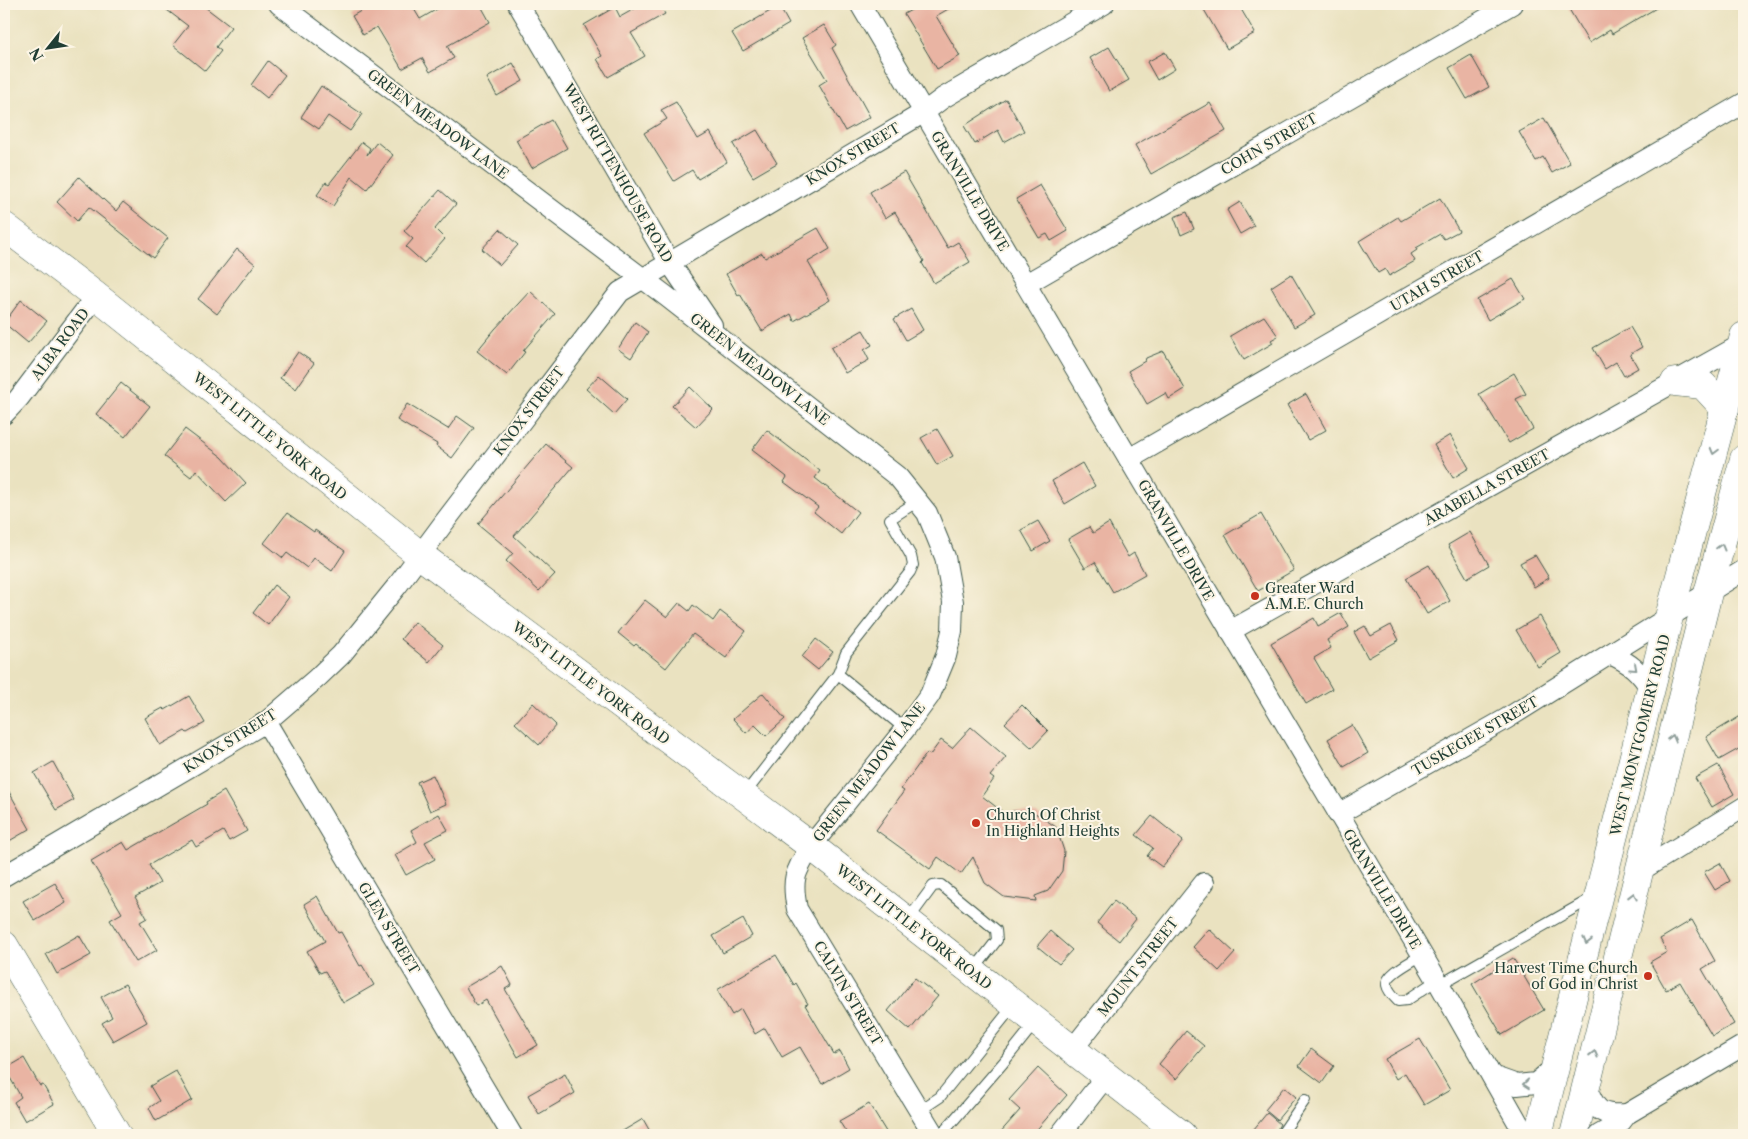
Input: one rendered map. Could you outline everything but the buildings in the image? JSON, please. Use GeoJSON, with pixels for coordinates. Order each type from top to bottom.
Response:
{"type":"FeatureCollection","features":[{"type":"Feature","properties":{"kind":"street","name":"GREEN MEADOW LANE"},"geometry":{"type":"LineString","coordinates":[[279,4],[643,279],[898,477],[927,513],[945,556],[953,602],[952,631],[946,656],[930,695],[811,846]]}},
{"type":"Feature","properties":{"kind":"street","name":"WEST RITTENHOUSE ROAD"},"geometry":{"type":"LineString","coordinates":[[518,4],[670,263],[722,340]]}},
{"type":"Feature","properties":{"kind":"street","name":"GRANVILLE DRIVE"},"geometry":{"type":"LineString","coordinates":[[860,4],[1422,955],[1525,1135]]}},
{"type":"Feature","properties":{"kind":"street","name":"KNOX STREET"},"geometry":{"type":"LineString","coordinates":[[4,876],[266,722],[289,704],[341,655],[420,555],[620,292],[923,113],[943,98],[1104,4]]}},
{"type":"Feature","properties":{"kind":"street","name":"COHN STREET"},"geometry":{"type":"LineString","coordinates":[[1026,284],[1512,4]]}},
{"type":"Feature","properties":{"kind":"street","name":"UTAH STREET"},"geometry":{"type":"LineString","coordinates":[[1129,459],[1744,103]]}},
{"type":"Feature","properties":{"kind":"street","name":"WEST LITTLE YORK ROAD"},"geometry":{"type":"LineString","coordinates":[[4,226],[96,296],[420,555],[811,846],[1182,1135]]}},
{"type":"Feature","properties":{"kind":"street","name":"ALBA ROAD"},"geometry":{"type":"LineString","coordinates":[[4,414],[19,398],[96,296]]}},
{"type":"Feature","properties":{"kind":"street","name":"ARABELLA STREET"},"geometry":{"type":"LineString","coordinates":[[1230,631],[1675,382],[1744,341]]}},
{"type":"Feature","properties":{"kind":"street","name":"WEST MONTGOMERY ROAD"},"geometry":{"type":"LineString","coordinates":[[1538,1135],[1669,617],[1744,341]]}},
{"type":"Feature","properties":{"kind":"street"},"geometry":{"type":"LineString","coordinates":[[1675,382],[1703,385],[1725,409]]}},
{"type":"Feature","properties":{"kind":"street"},"geometry":{"type":"LineString","coordinates":[[1574,1135],[1708,592],[1744,459]]}},
{"type":"Feature","properties":{"kind":"street","name":"TUSKEGEE STREET"},"geometry":{"type":"LineString","coordinates":[[1338,814],[1506,719],[1744,570]]}},
{"type":"Feature","properties":{"kind":"street"},"geometry":{"type":"LineString","coordinates":[[1610,654],[1626,662],[1643,676],[1651,690]]}},
{"type":"Feature","properties":{"kind":"street","name":"GLEN STREET"},"geometry":{"type":"LineString","coordinates":[[266,722],[512,1135]]}},
{"type":"Feature","properties":{"kind":"street"},"geometry":{"type":"LineString","coordinates":[[1640,871],[1744,807]]}},
{"type":"Feature","properties":{"kind":"street","name":"CALVIN STREET"},"geometry":{"type":"LineString","coordinates":[[811,846],[798,867],[793,887],[797,910],[934,1135]]}},
{"type":"Feature","properties":{"kind":"street"},"geometry":{"type":"LineString","coordinates":[[1608,859],[1640,871]]}},
{"type":"Feature","properties":{"kind":"street","name":"MOUNT STREET"},"geometry":{"type":"LineString","coordinates":[[1072,1050],[1204,883]]}},
{"type":"Feature","properties":{"kind":"street"},"geometry":{"type":"LineString","coordinates":[[4,945],[117,1135]]}},
{"type":"Feature","properties":{"kind":"street"},"geometry":{"type":"LineString","coordinates":[[1599,1135],[1620,1123],[1627,1114],[1744,1045]]}},
{"type":"Feature","properties":{"kind":"street"},"geometry":{"type":"LineString","coordinates":[[1492,1076],[1517,1085],[1536,1083],[1556,1066]]}},
{"type":"Feature","properties":{"kind":"street"},"geometry":{"type":"LineString","coordinates":[[1060,1135],[1106,1076]]}},
{"type":"Feature","properties":{"kind":"street"},"geometry":{"type":"LineString","coordinates":[[1586,1086],[1592,1104],[1598,1111],[1612,1115],[1627,1114]]}},
{"type":"Feature","properties":{"kind":"lane"},"geometry":{"type":"LineString","coordinates":[[743,795],[838,674],[846,653],[910,572],[913,565],[911,556],[890,518],[918,501]]}},
{"type":"Feature","properties":{"kind":"lane"},"geometry":{"type":"LineString","coordinates":[[838,674],[905,729]]}},
{"type":"Feature","properties":{"kind":"lane"},"geometry":{"type":"LineString","coordinates":[[907,921],[933,886],[941,885],[996,930],[997,940],[972,972]]}},
{"type":"Feature","properties":{"kind":"lane"},"geometry":{"type":"LineString","coordinates":[[1422,955],[1391,974],[1387,981],[1387,987],[1398,1002],[1407,1000],[1599,894]]}},
{"type":"Feature","properties":{"kind":"lane"},"geometry":{"type":"LineString","coordinates":[[919,1112],[940,1096],[1014,1005]]}},
{"type":"Feature","properties":{"kind":"lane"},"geometry":{"type":"LineString","coordinates":[[938,1135],[946,1129],[1036,1022]]}},
{"type":"Feature","properties":{"kind":"lane"},"geometry":{"type":"LineString","coordinates":[[1280,1135],[1305,1100]]}},
{"type":"Feature","properties":{"kind":"place","name":"Greater Ward A.M.E. Church"},"geometry":{"type":"Point","coordinates":[1255,596]}},
{"type":"Feature","properties":{"kind":"place","name":"Church Of Christ In Highland Heights"},"geometry":{"type":"Point","coordinates":[976,823]}},
{"type":"Feature","properties":{"kind":"place","name":"Harvest Time Church of God in Christ"},"geometry":{"type":"Point","coordinates":[1648,976]}}]}
